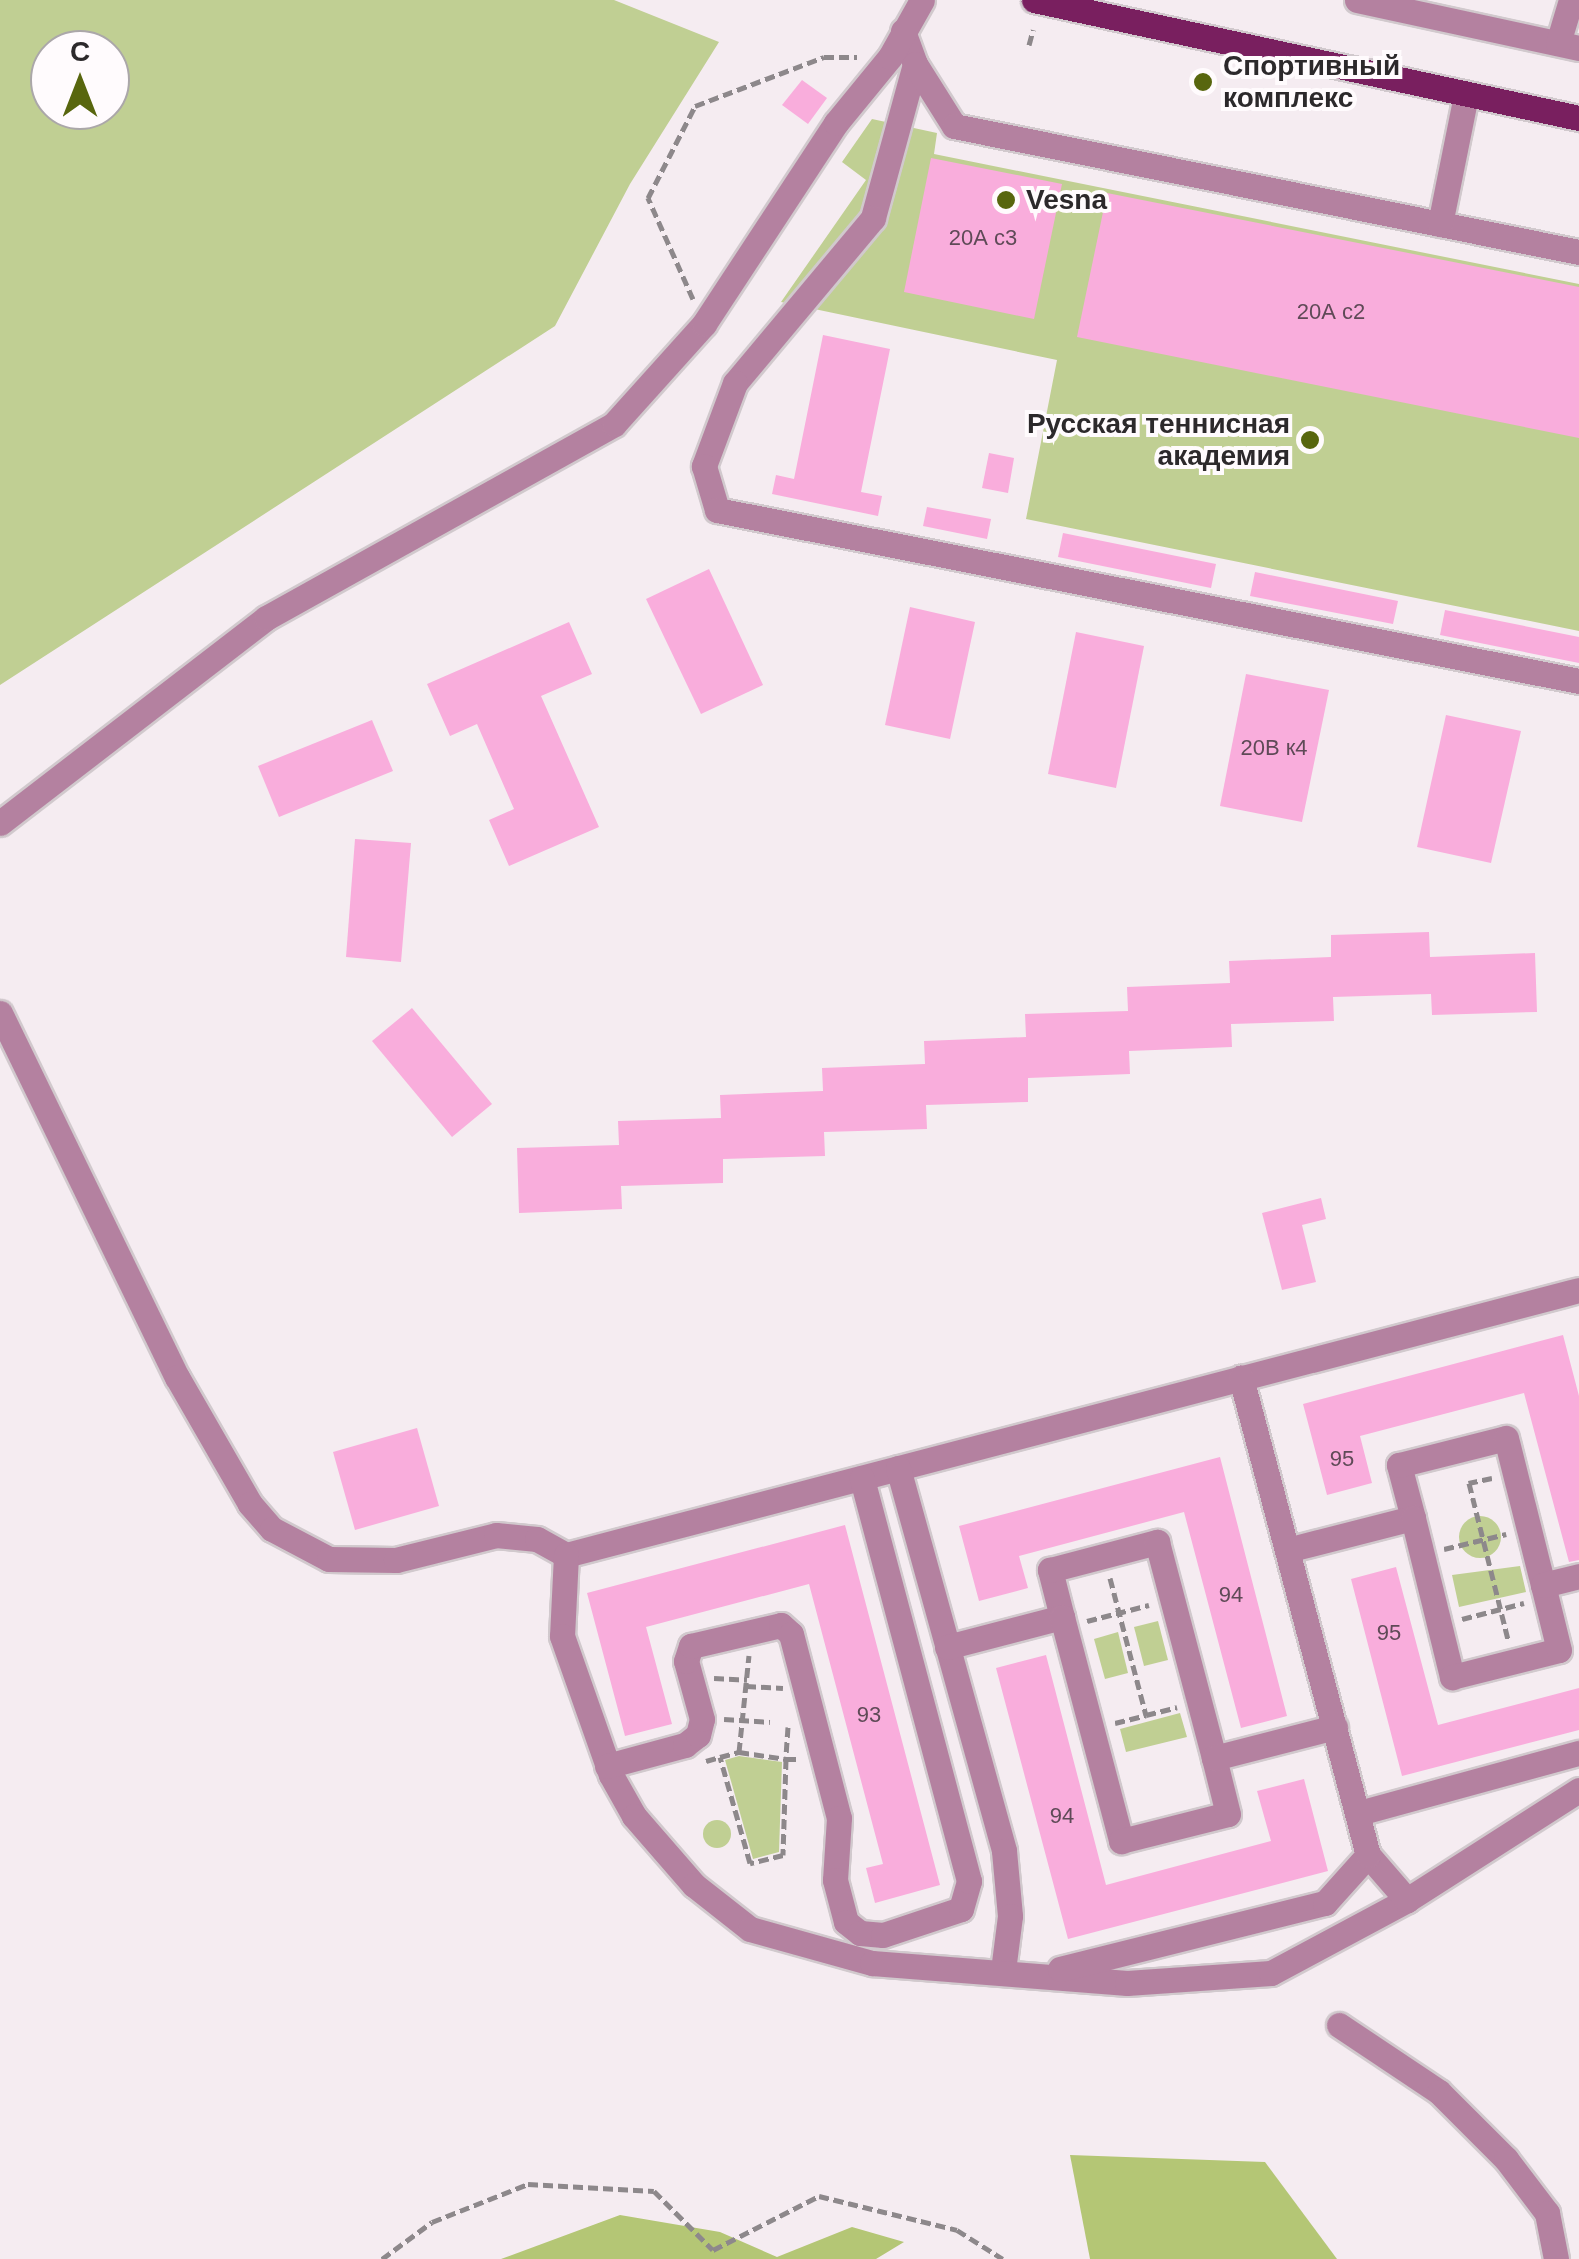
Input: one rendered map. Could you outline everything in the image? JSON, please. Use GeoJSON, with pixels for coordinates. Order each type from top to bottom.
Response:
{"type":"FeatureCollection","features":[{"type":"Feature","properties":{"kind":"main road"},"geometry":{"type":"LineString","coordinates":[[1034,0],[1579,118]]}},
{"type":"Feature","properties":{"kind":"street"},"geometry":{"type":"LineString","coordinates":[[0,823],[266,618],[614,424],[704,324],[836,124],[890,57],[922,0]]}},
{"type":"Feature","properties":{"kind":"street"},"geometry":{"type":"LineString","coordinates":[[1357,0],[1569,45],[1572,0]]}},
{"type":"Feature","properties":{"kind":"street"},"geometry":{"type":"LineString","coordinates":[[903,31],[915,64],[954,126],[1579,252]]}},
{"type":"Feature","properties":{"kind":"street"},"geometry":{"type":"LineString","coordinates":[[915,64],[873,218],[735,382],[704,466],[717,510],[1579,681]]}},
{"type":"Feature","properties":{"kind":"street"},"geometry":{"type":"LineString","coordinates":[[1440,224],[1466,95]]}},
{"type":"Feature","properties":{"kind":"street"},"geometry":{"type":"LineString","coordinates":[[1500,102],[1579,129]]}},
{"type":"Feature","properties":{"kind":"street"},"geometry":{"type":"LineString","coordinates":[[0,1014],[178,1376],[250,1504],[272,1529],[314,1554],[360,1564],[496,1535],[537,1539],[566,1555],[1579,1290]]}},
{"type":"Feature","properties":{"kind":"street"},"geometry":{"type":"LineString","coordinates":[[1241,1378],[1368,1854],[1407,1900]]}},
{"type":"Feature","properties":{"kind":"street"},"geometry":{"type":"LineString","coordinates":[[1506,1438],[1515,1472],[1559,1650],[1452,1677],[1400,1465],[1506,1438]]}},
{"type":"Feature","properties":{"kind":"street"},"geometry":{"type":"LineString","coordinates":[[898,1468],[1004,1851],[1010,1916],[1003,1970]]}},
{"type":"Feature","properties":{"kind":"street"},"geometry":{"type":"LineString","coordinates":[[607,1766],[692,1742],[701,1718],[688,1650],[776,1624],[791,1634],[839,1818],[835,1880],[846,1922],[868,1936],[953,1917],[966,1901],[969,1881],[862,1478]]}},
{"type":"Feature","properties":{"kind":"street"},"geometry":{"type":"LineString","coordinates":[[1288,1550],[1413,1518]]}},
{"type":"Feature","properties":{"kind":"street"},"geometry":{"type":"LineString","coordinates":[[1157,1542],[1172,1599],[1228,1814],[1121,1842],[1050,1570],[1157,1542]]}},
{"type":"Feature","properties":{"kind":"street"},"geometry":{"type":"LineString","coordinates":[[566,1555],[559,1624],[607,1766],[667,1858],[750,1929],[872,1963],[1003,1970],[1127,1983],[1271,1972],[1407,1900],[1579,1790]]}},
{"type":"Feature","properties":{"kind":"street"},"geometry":{"type":"LineString","coordinates":[[1544,1591],[1579,1576]]}},
{"type":"Feature","properties":{"kind":"street"},"geometry":{"type":"LineString","coordinates":[[947,1647],[1064,1622]]}},
{"type":"Feature","properties":{"kind":"street"},"geometry":{"type":"LineString","coordinates":[[1214,1758],[1335,1727]]}},
{"type":"Feature","properties":{"kind":"street"},"geometry":{"type":"LineString","coordinates":[[1359,1813],[1579,1753]]}},
{"type":"Feature","properties":{"kind":"street"},"geometry":{"type":"LineString","coordinates":[[1042,1974],[1324,1902],[1368,1854]]}},
{"type":"Feature","properties":{"kind":"street"},"geometry":{"type":"LineString","coordinates":[[1339,2026],[1440,2092],[1506,2159],[1547,2213],[1556,2259]]}},
{"type":"Feature","properties":{"kind":"path"},"geometry":{"type":"LineString","coordinates":[[1029,45],[1032,30]]}},
{"type":"Feature","properties":{"kind":"path"},"geometry":{"type":"LineString","coordinates":[[704,324],[648,198],[695,106],[824,58],[890,57]]}},
{"type":"Feature","properties":{"kind":"path"},"geometry":{"type":"LineString","coordinates":[[1514,1662],[1469,1483],[1515,1472]]}},
{"type":"Feature","properties":{"kind":"path"},"geometry":{"type":"LineString","coordinates":[[1422,1555],[1529,1529]]}},
{"type":"Feature","properties":{"kind":"path"},"geometry":{"type":"LineString","coordinates":[[1104,1556],[1146,1715]]}},
{"type":"Feature","properties":{"kind":"path"},"geometry":{"type":"LineString","coordinates":[[1439,1624],[1500,1609],[1544,1591]]}},
{"type":"Feature","properties":{"kind":"path"},"geometry":{"type":"LineString","coordinates":[[1064,1622],[1172,1599]]}},
{"type":"Feature","properties":{"kind":"path"},"geometry":{"type":"LineString","coordinates":[[739,1752],[752,1628]]}},
{"type":"Feature","properties":{"kind":"path"},"geometry":{"type":"LineString","coordinates":[[746,1686],[806,1690]]}},
{"type":"Feature","properties":{"kind":"path"},"geometry":{"type":"LineString","coordinates":[[1092,1729],[1199,1701]]}},
{"type":"Feature","properties":{"kind":"path"},"geometry":{"type":"LineString","coordinates":[[701,1718],[770,1722]]}},
{"type":"Feature","properties":{"kind":"path"},"geometry":{"type":"LineString","coordinates":[[739,1752],[786,1759],[783,1855],[750,1863],[720,1758],[739,1752]]}},
{"type":"Feature","properties":{"kind":"path"},"geometry":{"type":"LineString","coordinates":[[382,2259],[432,2222],[528,2184],[654,2191],[713,2250],[819,2196],[957,2230],[1003,2259]]}},
{"type":"Feature","properties":{"kind":"green space"},"geometry":{"type":"Polygon","coordinates":[[[0,0],[614,0],[719,42],[630,184],[555,326],[0,685],[0,0]]]}},
{"type":"Feature","properties":{"kind":"green space","name":"Русская теннисная академия"},"geometry":{"type":"Polygon","coordinates":[[[872,119],[937,133],[934,154],[1579,284],[1579,631],[1026,519],[1057,360],[781,302],[866,180],[842,162],[872,119]]]}},
{"type":"Feature","properties":{"kind":"green space"},"geometry":{"type":"Polygon","coordinates":[[[1480,1516],[1495,1522],[1501,1537],[1495,1552],[1480,1558],[1465,1552],[1459,1537],[1465,1522],[1480,1516]]]}},
{"type":"Feature","properties":{"kind":"green space"},"geometry":{"type":"Polygon","coordinates":[[[1520,1566],[1526,1592],[1459,1607],[1452,1575],[1520,1566]]]}},
{"type":"Feature","properties":{"kind":"green space"},"geometry":{"type":"Polygon","coordinates":[[[1158,1621],[1168,1660],[1144,1666],[1134,1627],[1158,1621]]]}},
{"type":"Feature","properties":{"kind":"green space"},"geometry":{"type":"Polygon","coordinates":[[[1118,1632],[1128,1673],[1105,1679],[1094,1639],[1118,1632]]]}},
{"type":"Feature","properties":{"kind":"green space"},"geometry":{"type":"Polygon","coordinates":[[[1180,1713],[1187,1737],[1126,1752],[1120,1729],[1180,1713]]]}},
{"type":"Feature","properties":{"kind":"green space"},"geometry":{"type":"Polygon","coordinates":[[[739,1756],[782,1762],[779,1852],[753,1859],[725,1760],[739,1756]]]}},
{"type":"Feature","properties":{"kind":"green space"},"geometry":{"type":"Polygon","coordinates":[[[717,1820],[727,1824],[731,1834],[727,1844],[717,1848],[707,1844],[703,1834],[707,1824],[717,1820]]]}},
{"type":"Feature","properties":{"kind":"green space"},"geometry":{"type":"Polygon","coordinates":[[[1070,2155],[1265,2162],[1337,2259],[1090,2259],[1070,2155]]]}},
{"type":"Feature","properties":{"kind":"green space"},"geometry":{"type":"Polygon","coordinates":[[[620,2215],[720,2232],[777,2257],[852,2227],[904,2242],[876,2259],[501,2259],[620,2215]]]}},
{"type":"Feature","properties":{"kind":"building"},"geometry":{"type":"Polygon","coordinates":[[[802,80],[827,98],[808,124],[782,105],[802,80]]]}},
{"type":"Feature","properties":{"kind":"building"},"geometry":{"type":"Polygon","coordinates":[[[931,158],[1062,184],[1034,319],[904,292],[931,158]]]}},
{"type":"Feature","properties":{"kind":"building"},"geometry":{"type":"Polygon","coordinates":[[[1107,193],[1579,287],[1579,438],[1077,337],[1107,193]]]}},
{"type":"Feature","properties":{"kind":"building"},"geometry":{"type":"Polygon","coordinates":[[[823,335],[890,349],[861,492],[882,496],[878,516],[772,494],[776,475],[794,479],[823,335]]]}},
{"type":"Feature","properties":{"kind":"building"},"geometry":{"type":"Polygon","coordinates":[[[989,453],[1014,458],[1008,493],[982,488],[989,453]]]}},
{"type":"Feature","properties":{"kind":"building"},"geometry":{"type":"Polygon","coordinates":[[[927,507],[991,519],[987,539],[923,526],[927,507]]]}},
{"type":"Feature","properties":{"kind":"building"},"geometry":{"type":"Polygon","coordinates":[[[1063,533],[1216,564],[1211,588],[1058,557],[1063,533]]]}},
{"type":"Feature","properties":{"kind":"building"},"geometry":{"type":"Polygon","coordinates":[[[709,569],[763,685],[701,714],[646,599],[709,569]]]}},
{"type":"Feature","properties":{"kind":"building"},"geometry":{"type":"Polygon","coordinates":[[[1255,572],[1398,601],[1393,624],[1250,596],[1255,572]]]}},
{"type":"Feature","properties":{"kind":"building"},"geometry":{"type":"Polygon","coordinates":[[[910,607],[975,622],[950,739],[885,725],[910,607]]]}},
{"type":"Feature","properties":{"kind":"building"},"geometry":{"type":"Polygon","coordinates":[[[1445,610],[1579,637],[1579,663],[1440,635],[1445,610]]]}},
{"type":"Feature","properties":{"kind":"building"},"geometry":{"type":"Polygon","coordinates":[[[569,622],[592,674],[541,696],[599,827],[509,866],[489,820],[514,809],[477,724],[450,736],[427,684],[569,622]]]}},
{"type":"Feature","properties":{"kind":"building"},"geometry":{"type":"Polygon","coordinates":[[[1076,632],[1144,646],[1116,788],[1048,774],[1076,632]]]}},
{"type":"Feature","properties":{"kind":"building"},"geometry":{"type":"Polygon","coordinates":[[[1246,674],[1329,690],[1302,822],[1220,806],[1246,674]]]}},
{"type":"Feature","properties":{"kind":"building"},"geometry":{"type":"Polygon","coordinates":[[[1446,715],[1521,731],[1491,863],[1417,847],[1446,715]]]}},
{"type":"Feature","properties":{"kind":"building"},"geometry":{"type":"Polygon","coordinates":[[[372,720],[393,771],[279,817],[258,766],[372,720]]]}},
{"type":"Feature","properties":{"kind":"building"},"geometry":{"type":"Polygon","coordinates":[[[355,839],[411,843],[401,962],[346,957],[355,839]]]}},
{"type":"Feature","properties":{"kind":"building"},"geometry":{"type":"Polygon","coordinates":[[[1429,932],[1430,957],[1535,953],[1537,1012],[1432,1015],[1431,994],[1333,997],[1334,1021],[1231,1024],[1232,1047],[1129,1051],[1130,1074],[1028,1078],[1028,1102],[926,1105],[927,1129],[824,1132],[825,1156],[723,1159],[723,1183],[621,1186],[622,1209],[519,1213],[517,1148],[619,1145],[618,1121],[721,1118],[720,1095],[823,1091],[822,1068],[925,1064],[924,1041],[1026,1037],[1025,1014],[1128,1011],[1127,987],[1230,983],[1229,961],[1331,957],[1331,935],[1429,932]]]}},
{"type":"Feature","properties":{"kind":"building"},"geometry":{"type":"Polygon","coordinates":[[[412,1008],[492,1104],[452,1137],[372,1041],[412,1008]]]}},
{"type":"Feature","properties":{"kind":"building"},"geometry":{"type":"Polygon","coordinates":[[[1321,1198],[1326,1219],[1302,1225],[1316,1282],[1282,1290],[1262,1213],[1321,1198]]]}},
{"type":"Feature","properties":{"kind":"building"},"geometry":{"type":"Polygon","coordinates":[[[1563,1335],[1579,1396],[1579,1560],[1569,1562],[1524,1393],[1360,1436],[1372,1483],[1327,1495],[1303,1404],[1563,1335]]]}},
{"type":"Feature","properties":{"kind":"building"},"geometry":{"type":"Polygon","coordinates":[[[417,1428],[439,1506],[355,1530],[333,1452],[417,1428]]]}},
{"type":"Feature","properties":{"kind":"building"},"geometry":{"type":"Polygon","coordinates":[[[1220,1457],[1287,1716],[1241,1728],[1184,1512],[1019,1556],[1028,1588],[979,1601],[959,1526],[1220,1457]]]}},
{"type":"Feature","properties":{"kind":"building"},"geometry":{"type":"Polygon","coordinates":[[[845,1525],[940,1885],[875,1903],[866,1868],[883,1864],[809,1584],[646,1627],[672,1724],[625,1736],[587,1593],[845,1525]]]}},
{"type":"Feature","properties":{"kind":"building"},"geometry":{"type":"Polygon","coordinates":[[[1396,1567],[1438,1725],[1579,1688],[1579,1730],[1402,1776],[1351,1579],[1396,1567]]]}},
{"type":"Feature","properties":{"kind":"building"},"geometry":{"type":"Polygon","coordinates":[[[1046,1655],[1106,1885],[1271,1841],[1257,1791],[1304,1779],[1328,1871],[1068,1939],[996,1668],[1046,1655]]]}},
{"type":"Feature","properties":{"kind":"place","name":"Спортивный комплекс"},"geometry":{"type":"Point","coordinates":[1203,82]}},
{"type":"Feature","properties":{"kind":"place","name":"Vesna"},"geometry":{"type":"Point","coordinates":[1006,200]}},
{"type":"Feature","properties":{"kind":"place","name":"Русская теннисная академия"},"geometry":{"type":"Point","coordinates":[1310,440]}}]}
